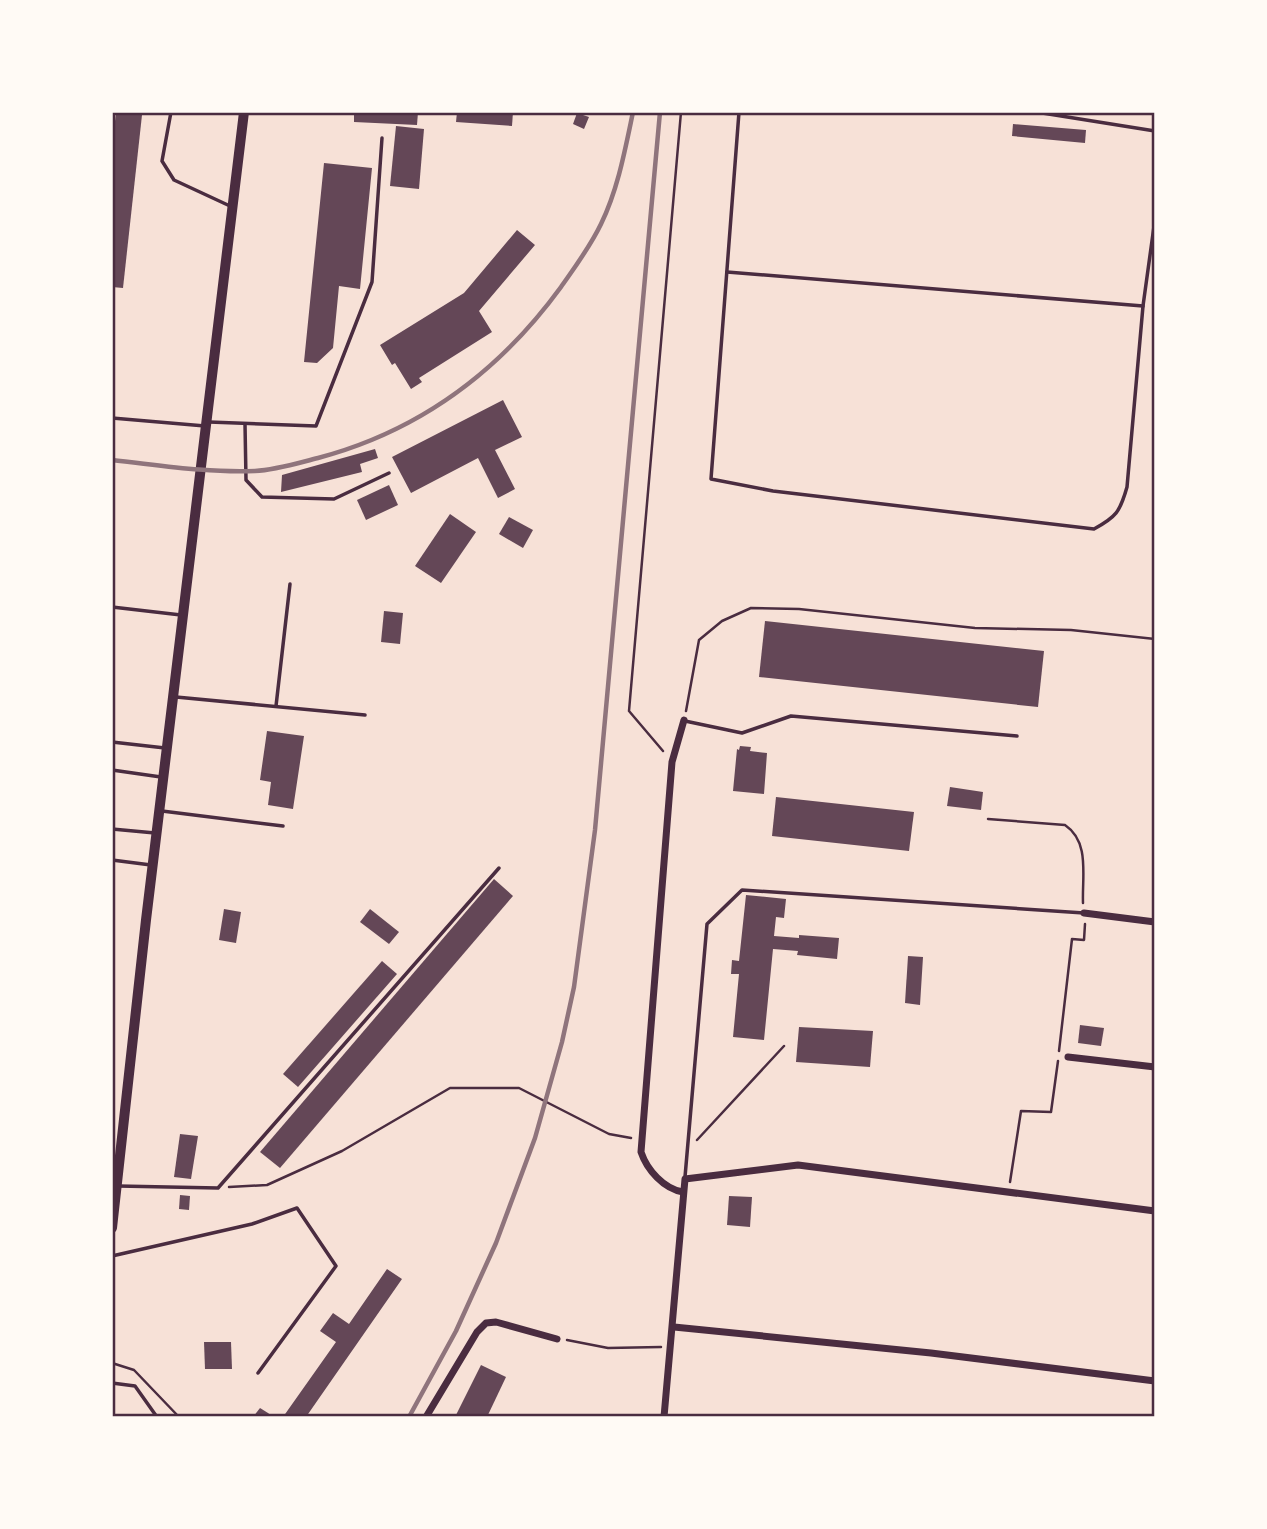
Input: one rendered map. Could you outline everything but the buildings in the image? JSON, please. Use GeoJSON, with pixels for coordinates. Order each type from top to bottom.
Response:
{"type":"FeatureCollection","features":[{"type":"Feature","properties":{"kind":"main road"},"geometry":{"type":"LineString","coordinates":[[112,1228],[244,112]]}},
{"type":"Feature","properties":{"kind":"street"},"geometry":{"type":"LineString","coordinates":[[683,1192],[672,1189],[654,1174],[643,1159],[641,1140],[672,762],[684,720]]}},
{"type":"Feature","properties":{"kind":"street"},"geometry":{"type":"LineString","coordinates":[[1085,913],[1155,922]]}},
{"type":"Feature","properties":{"kind":"street"},"geometry":{"type":"LineString","coordinates":[[1068,1056],[1155,1067]]}},
{"type":"Feature","properties":{"kind":"street"},"geometry":{"type":"LineString","coordinates":[[664,1417],[685,1179],[798,1165],[1155,1211]]}},
{"type":"Feature","properties":{"kind":"street"},"geometry":{"type":"LineString","coordinates":[[426,1417],[477,1332],[486,1323],[496,1322],[557,1339]]}},
{"type":"Feature","properties":{"kind":"street"},"geometry":{"type":"LineString","coordinates":[[674,1327],[931,1353],[1155,1381]]}},
{"type":"Feature","properties":{"kind":"lane"},"geometry":{"type":"LineString","coordinates":[[171,112],[162,161],[168,171],[174,180],[232,207]]}},
{"type":"Feature","properties":{"kind":"lane"},"geometry":{"type":"LineString","coordinates":[[739,112],[711,479],[773,491],[1094,529],[1117,514],[1127,487],[1143,306],[1155,219]]}},
{"type":"Feature","properties":{"kind":"lane"},"geometry":{"type":"LineString","coordinates":[[1036,112],[1155,131]]}},
{"type":"Feature","properties":{"kind":"lane"},"geometry":{"type":"LineString","coordinates":[[112,418],[207,424],[316,426],[372,282],[382,138]]}},
{"type":"Feature","properties":{"kind":"lane"},"geometry":{"type":"LineString","coordinates":[[727,272],[1143,306]]}},
{"type":"Feature","properties":{"kind":"lane"},"geometry":{"type":"LineString","coordinates":[[245,424],[246,480],[262,497],[334,499],[389,473]]}},
{"type":"Feature","properties":{"kind":"lane"},"geometry":{"type":"LineString","coordinates":[[276,706],[290,584]]}},
{"type":"Feature","properties":{"kind":"lane"},"geometry":{"type":"LineString","coordinates":[[112,607],[183,615]]}},
{"type":"Feature","properties":{"kind":"lane"},"geometry":{"type":"LineString","coordinates":[[173,696],[365,715]]}},
{"type":"Feature","properties":{"kind":"lane"},"geometry":{"type":"LineString","coordinates":[[684,720],[742,733],[791,716],[1017,736]]}},
{"type":"Feature","properties":{"kind":"lane"},"geometry":{"type":"LineString","coordinates":[[112,742],[167,748]]}},
{"type":"Feature","properties":{"kind":"lane"},"geometry":{"type":"LineString","coordinates":[[112,770],[164,777]]}},
{"type":"Feature","properties":{"kind":"lane"},"geometry":{"type":"LineString","coordinates":[[160,811],[283,826]]}},
{"type":"Feature","properties":{"kind":"lane"},"geometry":{"type":"LineString","coordinates":[[112,829],[157,834]]}},
{"type":"Feature","properties":{"kind":"lane"},"geometry":{"type":"LineString","coordinates":[[112,860],[153,865]]}},
{"type":"Feature","properties":{"kind":"lane"},"geometry":{"type":"LineString","coordinates":[[115,1186],[218,1188],[499,868]]}},
{"type":"Feature","properties":{"kind":"lane"},"geometry":{"type":"LineString","coordinates":[[685,1179],[707,924],[742,890],[1085,913]]}},
{"type":"Feature","properties":{"kind":"lane"},"geometry":{"type":"LineString","coordinates":[[112,1256],[252,1224],[297,1208],[336,1266],[258,1373]]}},
{"type":"Feature","properties":{"kind":"lane"},"geometry":{"type":"LineString","coordinates":[[112,1383],[135,1387],[157,1417]]}},
{"type":"Feature","properties":{"kind":"path"},"geometry":{"type":"LineString","coordinates":[[672,762],[629,711],[681,112]]}},
{"type":"Feature","properties":{"kind":"path"},"geometry":{"type":"LineString","coordinates":[[684,720],[699,640],[722,621],[751,608],[799,609],[975,628],[1071,630],[1155,639]]}},
{"type":"Feature","properties":{"kind":"path"},"geometry":{"type":"LineString","coordinates":[[988,819],[1065,825],[1072,830],[1083,848],[1084,940],[1072,939],[1051,1112],[1021,1111],[1009,1192]]}},
{"type":"Feature","properties":{"kind":"path"},"geometry":{"type":"LineString","coordinates":[[687,1150],[784,1046]]}},
{"type":"Feature","properties":{"kind":"path"},"geometry":{"type":"LineString","coordinates":[[218,1188],[267,1185],[342,1151],[450,1088],[519,1088],[609,1134],[641,1140]]}},
{"type":"Feature","properties":{"kind":"path"},"geometry":{"type":"LineString","coordinates":[[557,1339],[608,1348],[672,1347]]}},
{"type":"Feature","properties":{"kind":"path"},"geometry":{"type":"LineString","coordinates":[[112,1363],[135,1370],[179,1417]]}},
{"type":"Feature","properties":{"kind":"railway"},"geometry":{"type":"LineString","coordinates":[[112,460],[219,471],[279,468],[318,458],[390,432],[454,394],[484,371],[537,318],[587,249],[612,197],[633,112]]}},
{"type":"Feature","properties":{"kind":"railway"},"geometry":{"type":"LineString","coordinates":[[409,1417],[456,1331],[496,1243],[535,1138],[562,1042],[574,987],[595,830],[660,112]]}}]}
